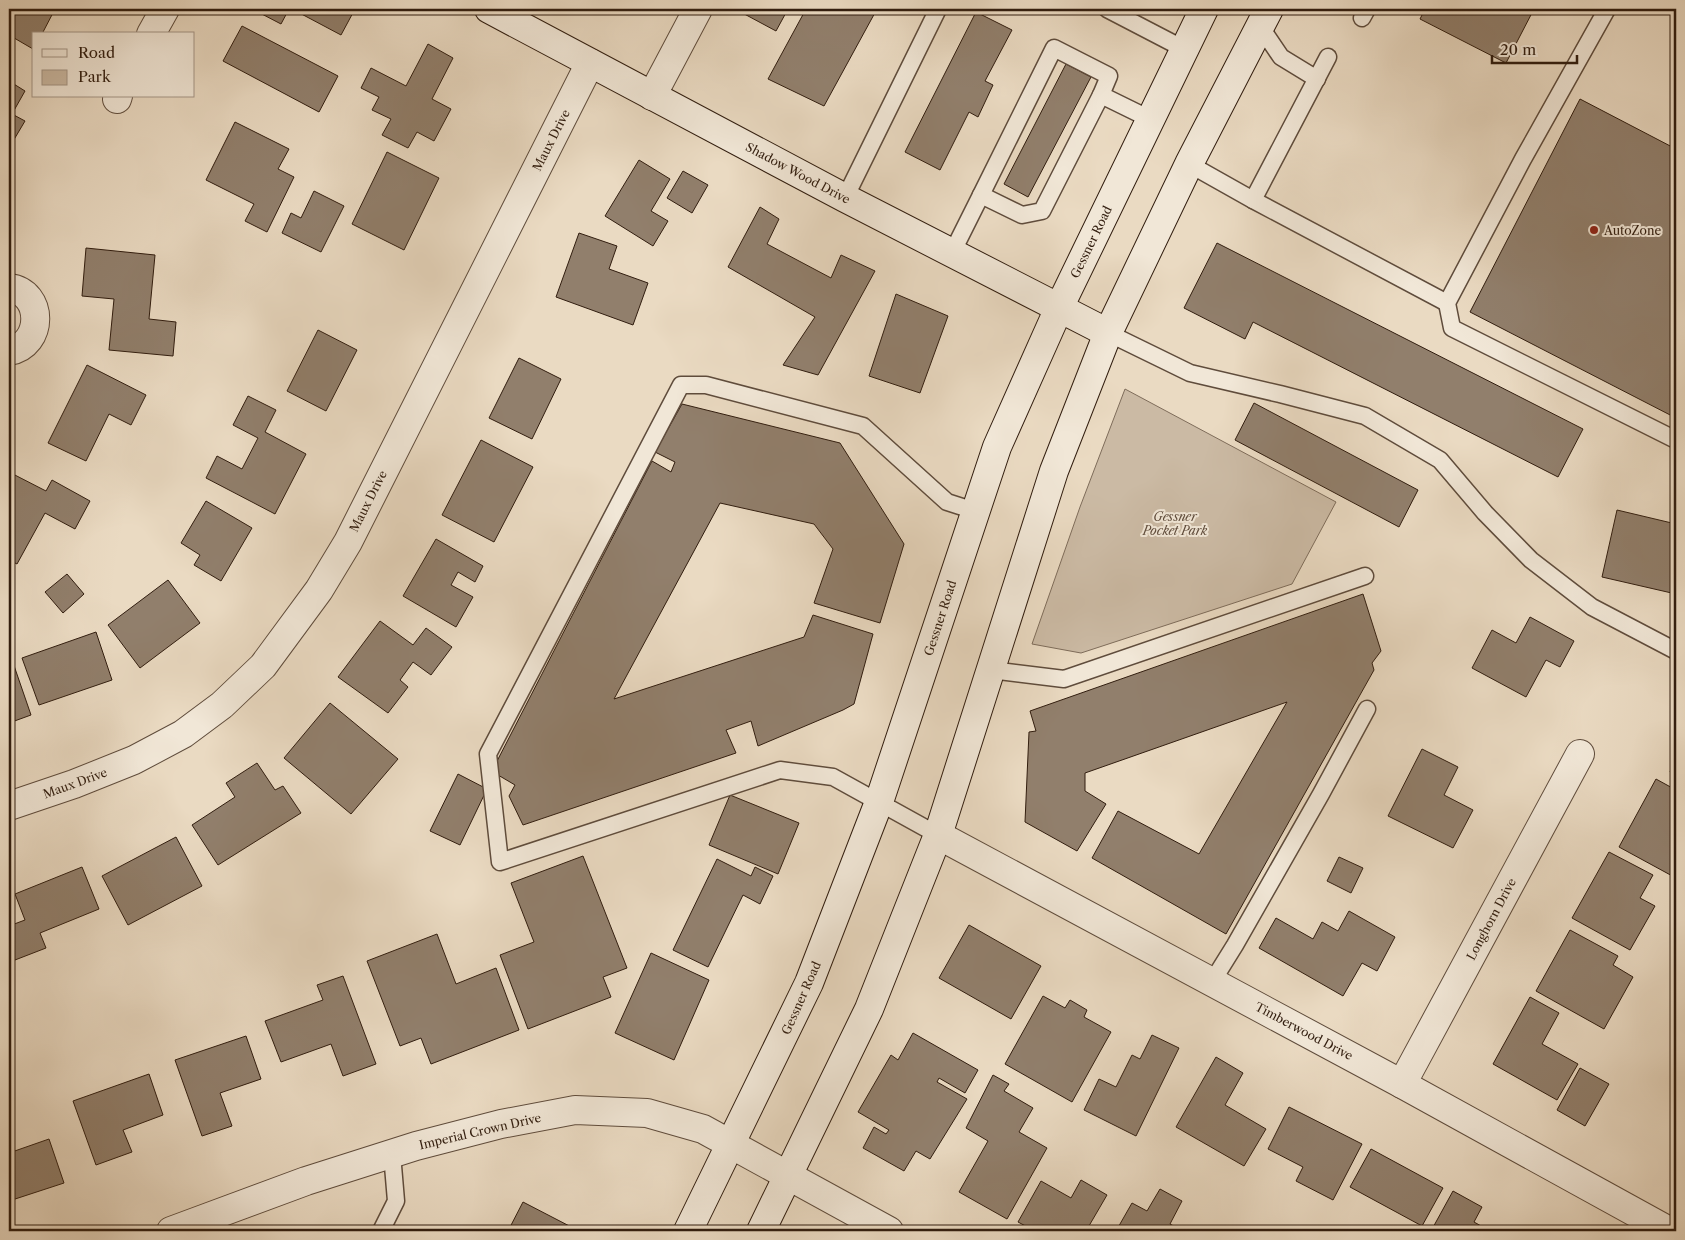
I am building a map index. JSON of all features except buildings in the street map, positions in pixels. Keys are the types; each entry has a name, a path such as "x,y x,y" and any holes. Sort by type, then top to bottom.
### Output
{"street":[{"path":"152,32 165,9"},
{"name":"Shadow Wood Drive","path":"489,9 846,198 1108,333"},
{"path":"652,96 698,9"},
{"name":"Gessner Road","path":"688,1231 809,983 879,802 996,447 1059,308 1204,9"},
{"path":"761,1231 868,1008 938,835 1054,471 1108,333 1264,17"},
{"name":"Maux Drive","path":"9,806 126,764 175,738 222,705 263,666 319,590 348,542 590,63"},
{"path":"9,288 22,294 29,301 34,310 36,320 34,331 29,340 21,347 9,352"},
{"name":"Longhorn Drive","path":"1402,1084 1580,754"},
{"name":"Timberwood Drive","path":"938,835 1402,1084 1670,1231"},
{"name":"Imperial Crown Drive","path":"171,1231 306,1181 416,1146 501,1124 575,1110 646,1113 703,1129 888,1231"}],"lane":[{"path":"846,198 938,9"},
{"path":"1107,9 1184,49"},
{"path":"1607,9 1518,168 1447,303 1452,328 1676,440"},
{"path":"1264,17 1280,57 1317,78"},
{"path":"952,253 1054,48 1109,76 1042,211 1022,216 981,195"},
{"path":"1253,200 1328,57"},
{"path":"1100,95 1150,119"},
{"path":"1190,164 1253,200 1447,303"},
{"path":"1108,333 1190,373 1365,416 1440,460 1485,512 1531,560 1592,607 1676,651"},
{"path":"938,835 833,777 780,770 500,862 488,754 681,384 706,385 863,426 947,502 975,510"},
{"path":"991,670 1064,679 1365,576"},
{"path":"1212,982 1236,945 1367,708"},
{"path":"381,1231 396,1201 392,1154"}],"green space":[{"name":"Gessner Pocket Park","path":"1125,389 1336,502 1292,584 1081,653 1032,644 1080,507"}],"place":[{"name":"AutoZone","path":"1594,230"}]}
